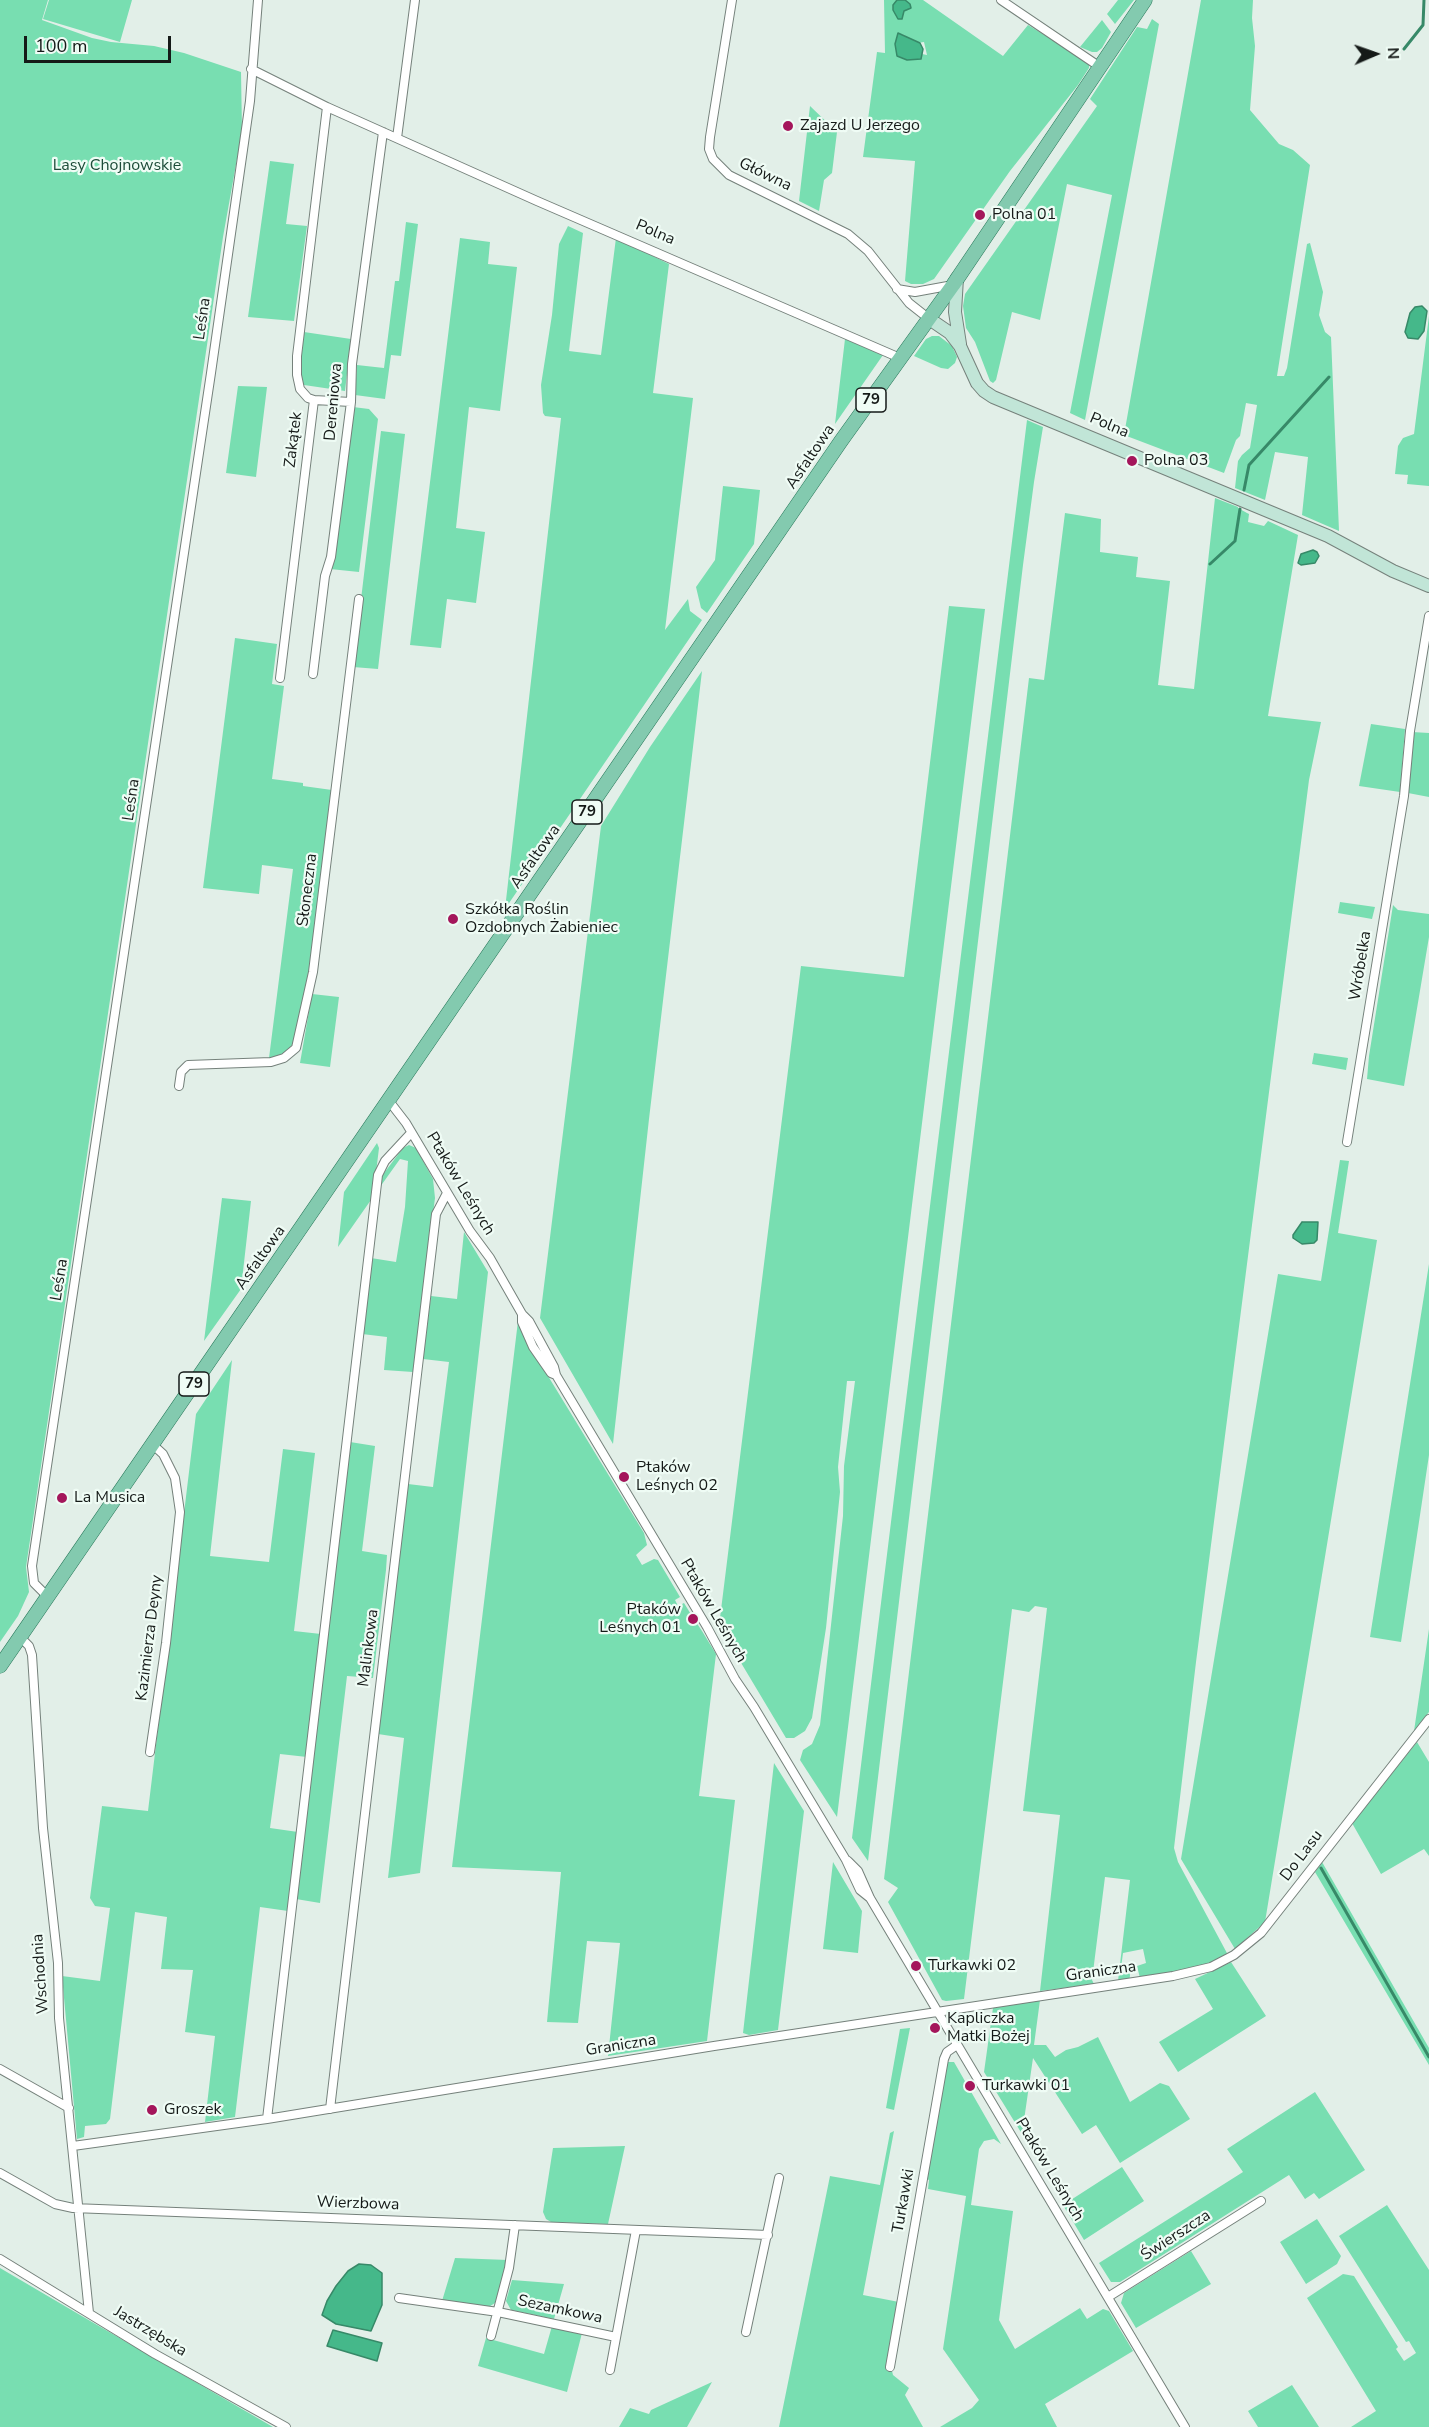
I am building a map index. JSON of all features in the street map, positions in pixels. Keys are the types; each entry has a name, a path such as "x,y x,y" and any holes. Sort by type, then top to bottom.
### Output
{"main road":[{"name":"79","path":"1100,67 1145,0"},
{"name":"Asfaltowa","path":"0,1666 955,281 1100,67"}],"street":[{"name":"Leśna","path":"48,1597 34,1583 32,1566 250,101 258,0"},
{"path":"397,138 415,0"},
{"name":"Główna","path":"732,0 710,137 709,149 713,159 729,175 848,234 868,251 909,303 928,318"},
{"path":"1001,0 1100,67"},
{"name":"Polna","path":"251,69 327,107 537,201 900,358"},
{"name":"Zakątek","path":"280,678 314,400 308,398 300,389 297,356 327,107"},
{"name":"Dereniowa","path":"313,674 325,576 331,557 351,402 352,364 383,132"},
{"path":"897,290 915,292 955,281 955,312 960,346"},
{"name":"Polna","path":"928,318 950,333 960,346 977,383 993,397 1341,542 1393,571 1429,586"},
{"path":"314,400 351,402"},
{"name":"Słoneczna","path":"179,1086 181,1072 188,1065 270,1062 284,1058 296,1048 313,972 359,599"},
{"name":"Wróbelka","path":"1347,1142 1404,796 1410,730 1429,616"},
{"name":"Ptaków Leśnych","path":"389,1101 496,1267 522,1314 522,1322 533,1347 550,1373 556,1376 707,1627 735,1679 846,1860 860,1890 870,1898 1185,2427"},
{"path":"267,2119 378,1175 385,1161 411,1132"},
{"name":"Malinkowa","path":"330,2109 436,1214 447,1192"},
{"name":"Kazimierza Deyny","path":"150,1752 166,1643 180,1512 175,1478 163,1454 152,1444"},
{"name":"Wschodnia","path":"20,1637 29,1646 32,1654 44,1828 58,1963 59,2018 88,2313"},
{"name":"Do Lasu","path":"1173,1976 1211,1967 1234,1955 1261,1933 1429,1719"},
{"name":"Graniczna","path":"73,2146 267,2119 960,2007 1173,1976"},
{"name":"Turkawki","path":"890,2367 944,2059 949,2050 957,2045"},
{"path":"0,2069 69,2108"},
{"name":"Wierzbowa","path":"0,2173 55,2204 78,2207 768,2235"},
{"path":"746,2332 779,2178"},
{"name":"Świerszcza","path":"1108,2297 1261,2201"},
{"name":"Sezamkowa","path":"491,2337 509,2268 515,2225"},
{"path":"610,2370 636,2230"},
{"name":"Jastrzębska","path":"0,2259 156,2354 285,2427"},
{"name":"Sezamkowa","path":"399,2298 498,2312 616,2337"}],"green space":[{"name":"Lasy Chojnowskie","path":"0,0 48,0 42,20 92,38 154,46 184,53 241,72 242,131 223,237 26,1567 29,1592 18,1616 0,1642"},
{"path":"49,0 132,0 120,42 43,19"},
{"path":"884,0 923,0 1003,56 1028,25 1089,62 1089,68 1078,85 1010,171 934,279 923,284 911,284 905,281 915,161 863,157 877,52 885,53","holes":["902,34 917,43 924,42 927,55 922,54 921,59"]},
{"path":"1118,0 1134,0 1115,24 1107,14"},
{"path":"1201,0 1253,0 1255,46 1250,110 1279,144 1293,150 1310,165 1277,376 1284,376 1287,368 1307,244 1310,243 1323,292 1319,315 1325,332 1331,337 1339,531 1302,515 1308,457 1275,452 1265,500 1235,488 1238,461 1250,448 1257,405 1246,403 1240,436 1236,440 1224,473 1124,435"},
{"path":"1152,19 1159,24 1085,420 1070,413 1112,195 1067,184 1040,320 1012,312 996,380 993,383 990,381 975,342 966,328 963,306 965,294 1097,106 1090,99 1137,27 1147,29"},
{"path":"1102,20 1111,32 1102,48 1097,52 1092,52 1080,47"},
{"path":"810,106 837,132 832,173 824,180 819,211 799,201"},
{"path":"270,161 294,164 286,224 307,226 294,321 248,317"},
{"path":"406,222 418,224 401,356 391,355 385,399 355,395 357,365 384,368 395,281 399,281"},
{"path":"568,226 583,233 569,351 601,355 616,238 669,264 653,393 693,398 665,630 688,599 690,611 702,620 505,909 561,418 545,416 543,413 541,385 552,315 559,244"},
{"path":"460,238 490,242 488,264 517,267 500,411 469,407 456,528 485,532 476,603 447,599 441,648 410,645"},
{"path":"1429,316 1429,486 1407,484 1408,475 1395,474 1398,446 1403,438 1414,434"},
{"path":"304,332 351,339 345,391 304,385 299,378"},
{"path":"939,336 952,346 957,357 955,363 948,369 914,356 926,339"},
{"path":"845,339 883,355 835,424"},
{"path":"238,386 267,387 256,477 226,473"},
{"path":"353,407 369,409 378,419 359,572 330,569"},
{"path":"1027,420 1043,427 1023,565 868,1861 852,1838"},
{"path":"381,431 405,434 378,669 353,667"},
{"path":"723,486 760,490 754,544 707,613 701,608 696,587 715,560"},
{"path":"1215,498 1249,514 1248,522 1264,526 1268,521 1298,535 1268,716 1321,722 1309,780 1174,1848 1178,1862 1228,1955 1202,1967 1140,1978 1137,1966 1146,1963 1143,1949 1123,1953 1121,1968 1129,1967 1130,1976 1129,1980 1118,1981 1130,1880 1105,1877 1092,1980 1094,1984 1040,1991 1060,1815 1023,1811 1047,1608 1035,1606 1029,1612 1012,1609 964,1999 946,2001 942,2000 888,1902 898,1888 884,1879 1029,678 1044,680 1065,513 1101,519 1100,552 1138,557 1136,577 1170,581 1158,685 1194,689"},
{"path":"949,606 985,609 837,1817 800,1760 803,1750 812,1744 820,1725 843,1516 844,1466 855,1381 847,1381 838,1467 840,1492 826,1628 812,1718 805,1731 794,1738 786,1738 719,1626 801,966 904,977"},
{"path":"235,638 277,644 272,684 284,686 272,779 332,790 309,982 296,1041 282,1056 269,1058 293,869 262,865 259,894 203,888"},
{"path":"702,671 613,1444 540,1318 601,826 650,747"},
{"path":"1371,724 1405,729 1400,792 1359,786"},
{"path":"1412,732 1429,733 1429,797 1408,793"},
{"path":"1340,902 1375,907 1372,919 1338,913"},
{"path":"1393,905 1398,910 1429,914 1429,937 1404,1086 1367,1079"},
{"path":"312,994 339,997 330,1067 300,1063"},
{"path":"1314,1053 1348,1058 1346,1070 1312,1064"},
{"path":"377,1143 379,1148 373,1197 338,1247 344,1192"},
{"path":"409,1145 416,1148 433,1179 435,1198 413,1372 384,1370 387,1337 362,1334 371,1258 396,1262 405,1207 408,1161 400,1159 380,1187 381,1177 403,1148"},
{"path":"1340,1160 1349,1161 1338,1233 1377,1240 1265,1922 1235,1949 1181,1859 1278,1274 1321,1281"},
{"path":"222,1198 251,1201 241,1289 204,1341"},
{"path":"464,1232 488,1272 420,1873 388,1878 404,1738 378,1734 408,1484 433,1487 449,1362 423,1359 431,1296 457,1299"},
{"path":"1429,1264 1429,1455 1401,1642 1370,1637"},
{"path":"518,1321 526,1340 644,1533 647,1545 636,1555 642,1565 654,1559 658,1560 680,1597 675,1600 678,1606 684,1603 692,1616 690,1617 693,1623 696,1622 716,1654 699,1796 735,1800 707,2041 608,2056 620,1943 587,1941 578,2023 547,2022 561,1872 452,1867"},
{"path":"232,1360 210,1556 269,1562 283,1449 315,1453 294,1631 321,1634 307,1757 280,1754 270,1828 298,1832 288,1911 260,1907 235,2117 205,2122 215,2036 185,2032 193,1970 161,1969 167,1917 135,1912 110,2119 106,2124 85,2126 84,2137 77,2139 62,1976 100,1981 110,1908 95,1906 90,1898 102,1806 148,1811 196,1414"},
{"path":"350,1442 375,1446 362,1551 387,1555 373,1678 347,1676 320,1903 296,1899"},
{"path":"1429,1629 1429,1712 1414,1731"},
{"path":"1417,1742 1429,1762 1429,1856 1424,1849 1381,1874 1352,1823"},
{"path":"774,1763 804,1811 778,2030 749,2035 743,2033"},
{"path":"833,1862 862,1911 858,1953 823,1949"},
{"path":"1322,1862 1429,2048 1429,2065 1315,1872"},
{"path":"1231,1962 1266,2016 1178,2072 1159,2042 1213,2009 1195,1979"},
{"path":"1040,2000 1034,2045 1046,2045 1055,2057 1098,2037 1130,2102 1160,2083 1169,2086 1190,2119 1120,2163 1096,2125 1082,2134 1033,2058 1022,2134 984,2072 993,2008"},
{"path":"910,2028 894,2110 886,2108 900,2029"},
{"path":"947,2062 954,2062 1001,2144 994,2139 984,2141 979,2149 971,2205 1013,2211 999,2320 1015,2349 1080,2308 1087,2319 1103,2309 1109,2311 1133,2351 1045,2404 1057,2427 940,2427 972,2408 979,2400 943,2349 966,2196 928,2189 929,2180 927,2179"},
{"path":"1315,2092 1365,2170 1319,2199 1314,2193 1305,2199 1289,2175 1120,2282 1111,2282 1099,2263 1243,2172 1227,2149"},
{"path":"894,2131 863,2295 899,2302 888,2370 892,2371 893,2375 909,2388 905,2395 923,2427 779,2427 830,2176 880,2185 890,2133"},
{"path":"625,2146 608,2224 551,2222 546,2219 543,2212 553,2148"},
{"path":"1122,2167 1144,2201 1084,2240 1063,2205"},
{"path":"1387,2205 1429,2270 1429,2427 1351,2427 1376,2411 1307,2298 1343,2274 1354,2276 1398,2347 1396,2349 1404,2361 1416,2353 1409,2341 1406,2342 1339,2236"},
{"path":"1317,2219 1341,2256 1337,2264 1306,2284 1280,2242"},
{"path":"1191,2251 1211,2284 1136,2328 1121,2303 1124,2293"},
{"path":"455,2258 508,2260 495,2303 487,2308 442,2301"},
{"path":"0,2268 92,2322 273,2427 0,2427"},
{"path":"512,2280 564,2284 554,2319 511,2310 506,2301"},
{"path":"552,2326 582,2333 567,2392 478,2366 486,2338 544,2354"},
{"path":"712,2382 687,2427 619,2427 630,2408 649,2414 651,2410"},
{"path":"1292,2385 1319,2427 1258,2427 1248,2411"}],"shaded area":[{"path":"897,0 905,0 910,4 911,8 904,11 902,19 898,19 893,10 893,5"},
{"path":"898,33 920,43 923,49 921,59 907,60 897,56 895,44"},
{"path":"1422,306 1427,311 1424,331 1418,339 1408,338 1405,332 1410,313 1415,307"},
{"path":"1313,550 1319,556 1315,563 1301,565 1298,563 1301,554"},
{"path":"1302,1222 1318,1222 1317,1240 1314,1243 1302,1244 1293,1238"},
{"path":"359,2264 371,2265 382,2273 382,2305 371,2331 336,2324 322,2315 336,2286 348,2271"},
{"path":"333,2330 382,2343 377,2361 327,2346"}],"waterway":[{"path":"1404,49 1423,25 1424,0"},
{"path":"1244,490 1249,465 1329,377"},
{"path":"1210,564 1235,541 1240,509"},
{"path":"1321,1868 1429,2057"}],"place":[{"name":"Zajazd U Jerzego","path":"788,126"},
{"name":"Polna 01","path":"980,215"},
{"name":"Polna 03","path":"1132,461"},
{"name":"Szkółka Roślin Ozdobnych Żabieniec","path":"453,919"},
{"name":"Ptaków Leśnych 02","path":"624,1477"},
{"name":"La Musica","path":"62,1498"},
{"name":"Ptaków Leśnych 01","path":"693,1619"},
{"name":"Turkawki 02","path":"916,1966"},
{"name":"Kapliczka Matki Bożej","path":"935,2028"},
{"name":"Turkawki 01","path":"970,2086"},
{"name":"Groszek","path":"152,2110"}]}
